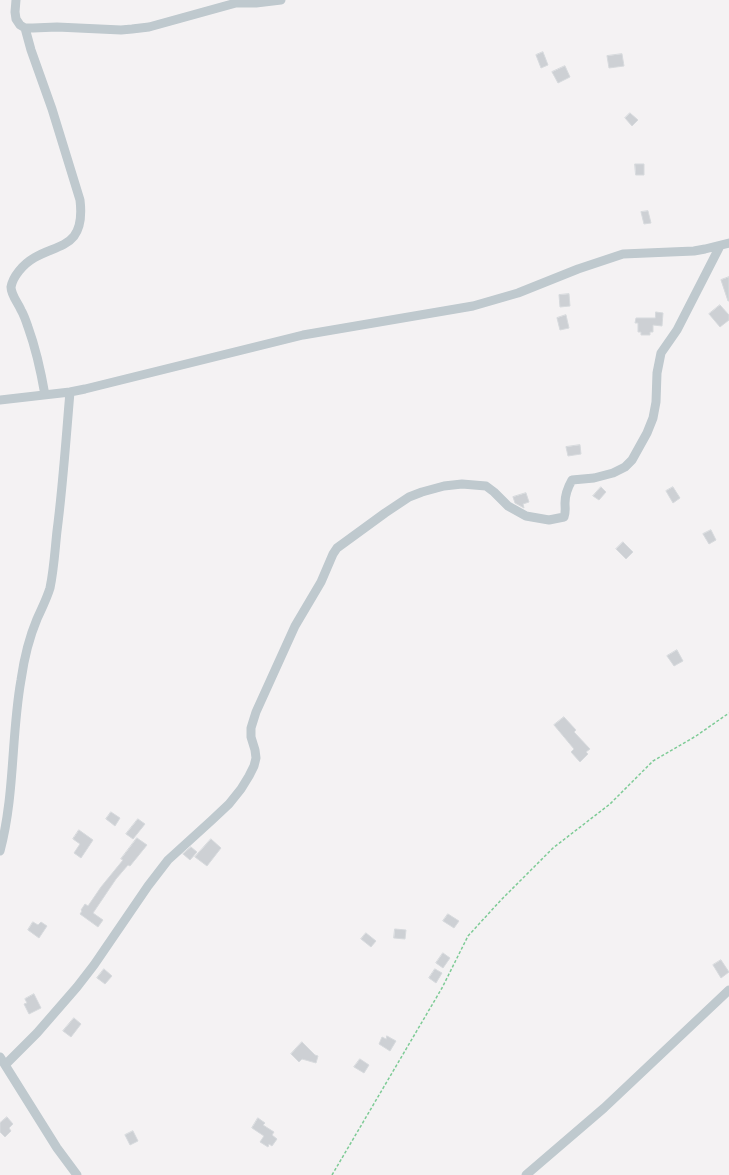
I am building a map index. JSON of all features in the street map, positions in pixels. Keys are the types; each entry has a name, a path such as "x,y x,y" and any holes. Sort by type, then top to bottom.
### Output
{"street":[{"path":"16,0 16,19 20,25 25,28 56,27 132,29 149,27 236,3 281,0"},
{"path":"25,28 31,50 52,109 81,207 79,226 72,240 59,247 35,256 25,263 16,274 12,284 12,292 34,342 45,395"},
{"path":"0,400 70,392 104,385 303,335 473,306 518,293 578,269 623,254 694,251 725,244"},
{"path":"6,1066 77,987 168,860 212,820 241,789 254,766 256,758 255,750 251,741 251,732 256,712 295,626 321,582 337,548 409,497 444,486 462,484 486,486 508,506 526,516 549,520 564,517 567,492 572,480 594,478 621,470 628,465 639,448 647,433 654,413 657,373 661,353 677,330 725,244"},
{"path":"0,851 8,812 16,723 24,660 32,634 50,588 54,563 70,392"},
{"path":"526,1175 604,1108 729,990"},
{"path":"0,1057 77,1175"}],"path":[{"path":"332,1175 442,988 468,936 501,900 553,848 610,804 653,761 696,736 729,713"}],"building":[{"path":"543,52 548,65 541,68 536,55"},
{"path":"622,54 624,66 609,68 607,56"},
{"path":"565,66 570,77 558,83 552,72"},
{"path":"630,113 638,120 632,126 625,118"},
{"path":"635,164 644,164 644,175 636,175"},
{"path":"648,211 651,223 644,224 641,212"},
{"path":"729,277 729,301 728,301 721,280"},
{"path":"569,294 570,306 560,307 559,295"},
{"path":"720,305 729,315 729,320 720,327 709,314"},
{"path":"656,312 663,313 662,326 653,325 653,332 650,332 650,335 641,335 641,332 638,332 638,323 635,323 636,318 655,318"},
{"path":"566,315 569,328 560,330 557,318"},
{"path":"580,445 581,454 568,456 566,447"},
{"path":"601,487 606,492 599,500 593,496"},
{"path":"673,487 680,498 673,503 666,491"},
{"path":"526,493 529,502 523,504 524,508 515,503 513,497"},
{"path":"711,530 716,540 709,544 703,534"},
{"path":"623,542 633,552 626,559 616,549"},
{"path":"677,650 683,661 674,666 667,656"},
{"path":"564,717 576,730 574,732 590,749 586,752 588,754 580,762 571,752 574,749 554,725"},
{"path":"111,812 120,818 115,826 106,819"},
{"path":"138,819 145,824 133,839 126,834"},
{"path":"79,830 93,840 81,858 74,853 80,844 73,839"},
{"path":"137,838 147,845 130,866 128,865 116,879 93,913 103,920 98,927 80,914 82,911 81,910 85,904 88,906 123,860 121,859"},
{"path":"211,839 221,848 207,866 195,857"},
{"path":"191,847 197,852 190,860 183,854"},
{"path":"448,914 459,921 454,928 443,921"},
{"path":"33,922 38,925 41,922 47,926 39,938 28,930"},
{"path":"395,929 406,930 405,939 394,938"},
{"path":"366,933 376,941 371,947 361,939"},
{"path":"443,953 450,958 443,968 436,963"},
{"path":"721,960 729,972 721,978 713,965"},
{"path":"104,969 112,976 105,984 97,978"},
{"path":"435,969 442,973 436,983 429,978"},
{"path":"34,994 41,1008 29,1014 24,1004 27,1003 25,999"},
{"path":"74,1018 81,1024 71,1037 63,1031"},
{"path":"387,1036 396,1041 390,1051 379,1044 382,1037 386,1039"},
{"path":"302,1042 315,1055 318,1056 316,1063 302,1059 299,1062 291,1054"},
{"path":"360,1059 369,1065 364,1073 354,1067"},
{"path":"7,1117 13,1124 9,1128 11,1131 5,1137 0,1132 0,1123"},
{"path":"258,1118 265,1123 263,1125 274,1132 272,1135 277,1139 272,1146 269,1144 268,1147 260,1142 264,1136 252,1128"},
{"path":"133,1131 138,1141 130,1145 125,1135"}]}
